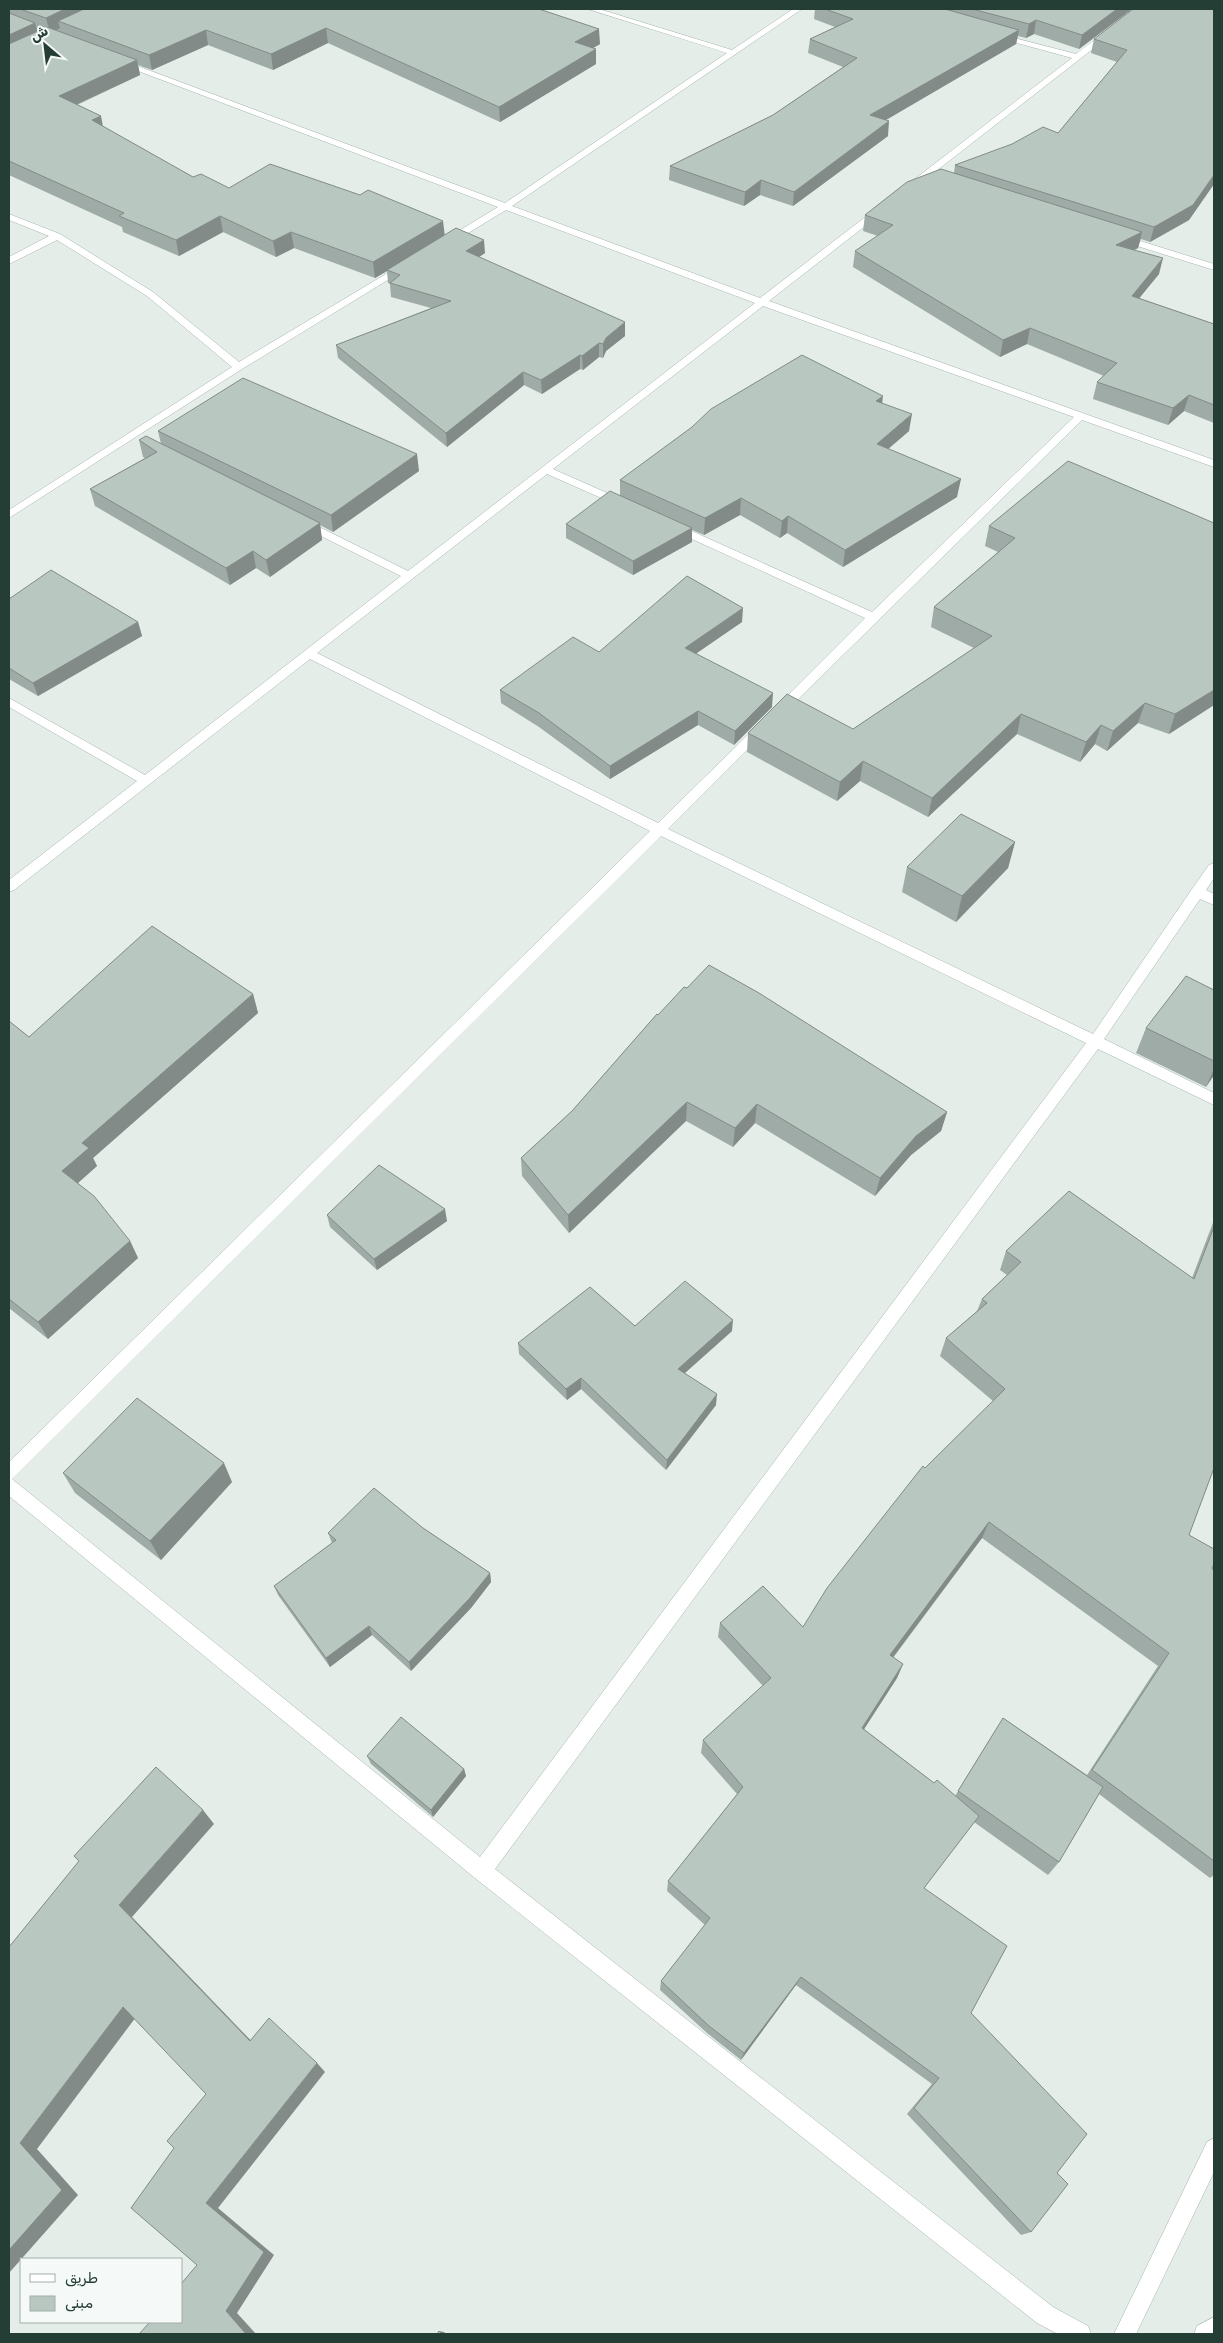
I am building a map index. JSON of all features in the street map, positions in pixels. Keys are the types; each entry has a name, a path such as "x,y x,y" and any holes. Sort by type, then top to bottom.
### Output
{"street":[{"path":"592,9 732,52"},
{"path":"439,246 506,206 798,9"},
{"path":"901,194 929,178 1077,57 1140,9"},
{"path":"991,33 1077,57"},
{"path":"116,61 762,302 1082,415 1214,464"},
{"path":"9,887 886,206"},
{"path":"9,217 57,236 150,294 238,367"},
{"path":"1111,235 1214,267"},
{"path":"9,261 57,236"},
{"path":"9,515 133,439 238,367 414,261"},
{"path":"9,1473 873,617 1082,415"},
{"path":"546,470 628,506"},
{"path":"295,520 409,576"},
{"path":"664,523 873,617"},
{"path":"309,654 660,830 1214,1099"},
{"path":"9,702 146,781"},
{"path":"482,1871 1095,1042 1214,868"},
{"path":"1197,892 1214,900"},
{"path":"9,1486 482,1871 1045,2315 1080,2334"},
{"path":"1125,2334 1214,2149"},
{"path":"1204,2334 1214,2328"}],"building":[{"path":"20,9 65,9 46,18"},
{"path":"84,9 539,9 599,29 575,42 596,49 499,107 326,28 271,54 206,30 149,55 58,21"},
{"path":"825,9 945,9 1019,30 870,115 889,121 794,192 761,180 745,192 670,166 773,115 857,58 810,39 853,19"},
{"path":"972,9 1117,9 1082,35 1036,20 1029,24"},
{"path":"1133,9 1214,9 1214,175 1193,205 1154,227 955,165 1012,144 1043,127 1058,133 1127,50 1094,39"},
{"path":"9,13 35,23 9,35"},
{"path":"47,27 137,60 59,96 101,116 92,120 193,177 201,174 229,188 270,164 360,195 368,190 443,221 373,262 291,232 273,241 220,216 176,240 119,216 124,213 9,161 9,44"},
{"path":"941,169 1142,232 1116,245 1163,258 1132,296 1214,324 1214,405 1189,395 1173,408 1097,382 1117,363 1030,328 1003,340 855,251 893,225 865,215 907,182"},
{"path":"456,228 484,240 466,251 625,322 606,338 603,344 599,343 582,356 580,355 541,380 523,372 446,433 336,345 451,301 390,283 400,275 387,270"},
{"path":"802,355 883,396 876,401 912,414 877,444 961,479 845,550 788,516 782,521 741,498 705,518 620,480 692,427 711,409"},
{"path":"243,378 417,454 331,515 158,431"},
{"path":"146,436 320,523 266,560 253,551 226,568 90,489 157,452 139,440"},
{"path":"1068,461 1214,523 1214,690 1175,714 1145,703 1113,731 1101,725 1086,742 1021,714 932,798 863,761 840,782 748,733 787,694 853,729 992,636 934,607 1015,538 989,526"},
{"path":"610,491 692,528 633,561 566,524"},
{"path":"51,570 138,622 33,683 9,668 9,599"},
{"path":"687,576 743,608 685,648 773,693 735,731 698,711 610,766 539,713 500,690 573,637 599,652"},
{"path":"961,814 1015,842 962,896 907,867"},
{"path":"152,926 253,994 82,1143 89,1148 62,1171 94,1196 130,1241 38,1322 9,1299 9,1021 29,1037"},
{"path":"709,965 759,993 947,1112 916,1136 880,1178 757,1104 735,1128 687,1102 568,1215 521,1158 572,1111 657,1014 684,987 687,988"},
{"path":"1186,976 1214,990 1214,1061 1146,1028"},
{"path":"379,1165 445,1209 374,1259 327,1215"},
{"path":"1069,1191 1194,1279 1214,1227 1214,1468 1189,1535 1214,1549 1214,1564 1212,1568 1214,1571 1214,1861 1092,1770 1169,1653 989,1522 890,1655 903,1664 862,1728 934,1783 937,1780 979,1816 924,1888 1007,1946 971,2013 1087,2134 1057,2173 1068,2184 1031,2232 914,2108 939,2078 801,1977 744,2053 709,2026 661,1981 710,1918 668,1881 743,1787 703,1740 771,1678 720,1623 763,1586 803,1627 827,1588 923,1466 925,1468 1005,1389 946,1338 987,1303 982,1299 1021,1262 1006,1251"},
{"path":"685,1281 733,1320 678,1369 717,1394 667,1460 581,1378 566,1389 518,1343 590,1287 635,1326"},
{"path":"137,1398 224,1463 150,1541 63,1473"},
{"path":"374,1488 423,1528 490,1573 469,1599 409,1662 369,1626 326,1658 274,1586 336,1540 328,1533"},
{"path":"401,1717 464,1769 431,1810 367,1756"},
{"path":"1003,1718 1103,1787 1059,1862 958,1791"},
{"path":"156,1767 203,1810 119,1905 250,2041 269,2018 317,2063 206,2203 264,2252 226,2311 246,2334 139,2334 149,2323 182,2323 182,2283 197,2265 131,2208 174,2148 167,2141 206,2094 123,2007 20,2143 62,2190 9,2250 9,1947 79,1861 74,1856"}]}
